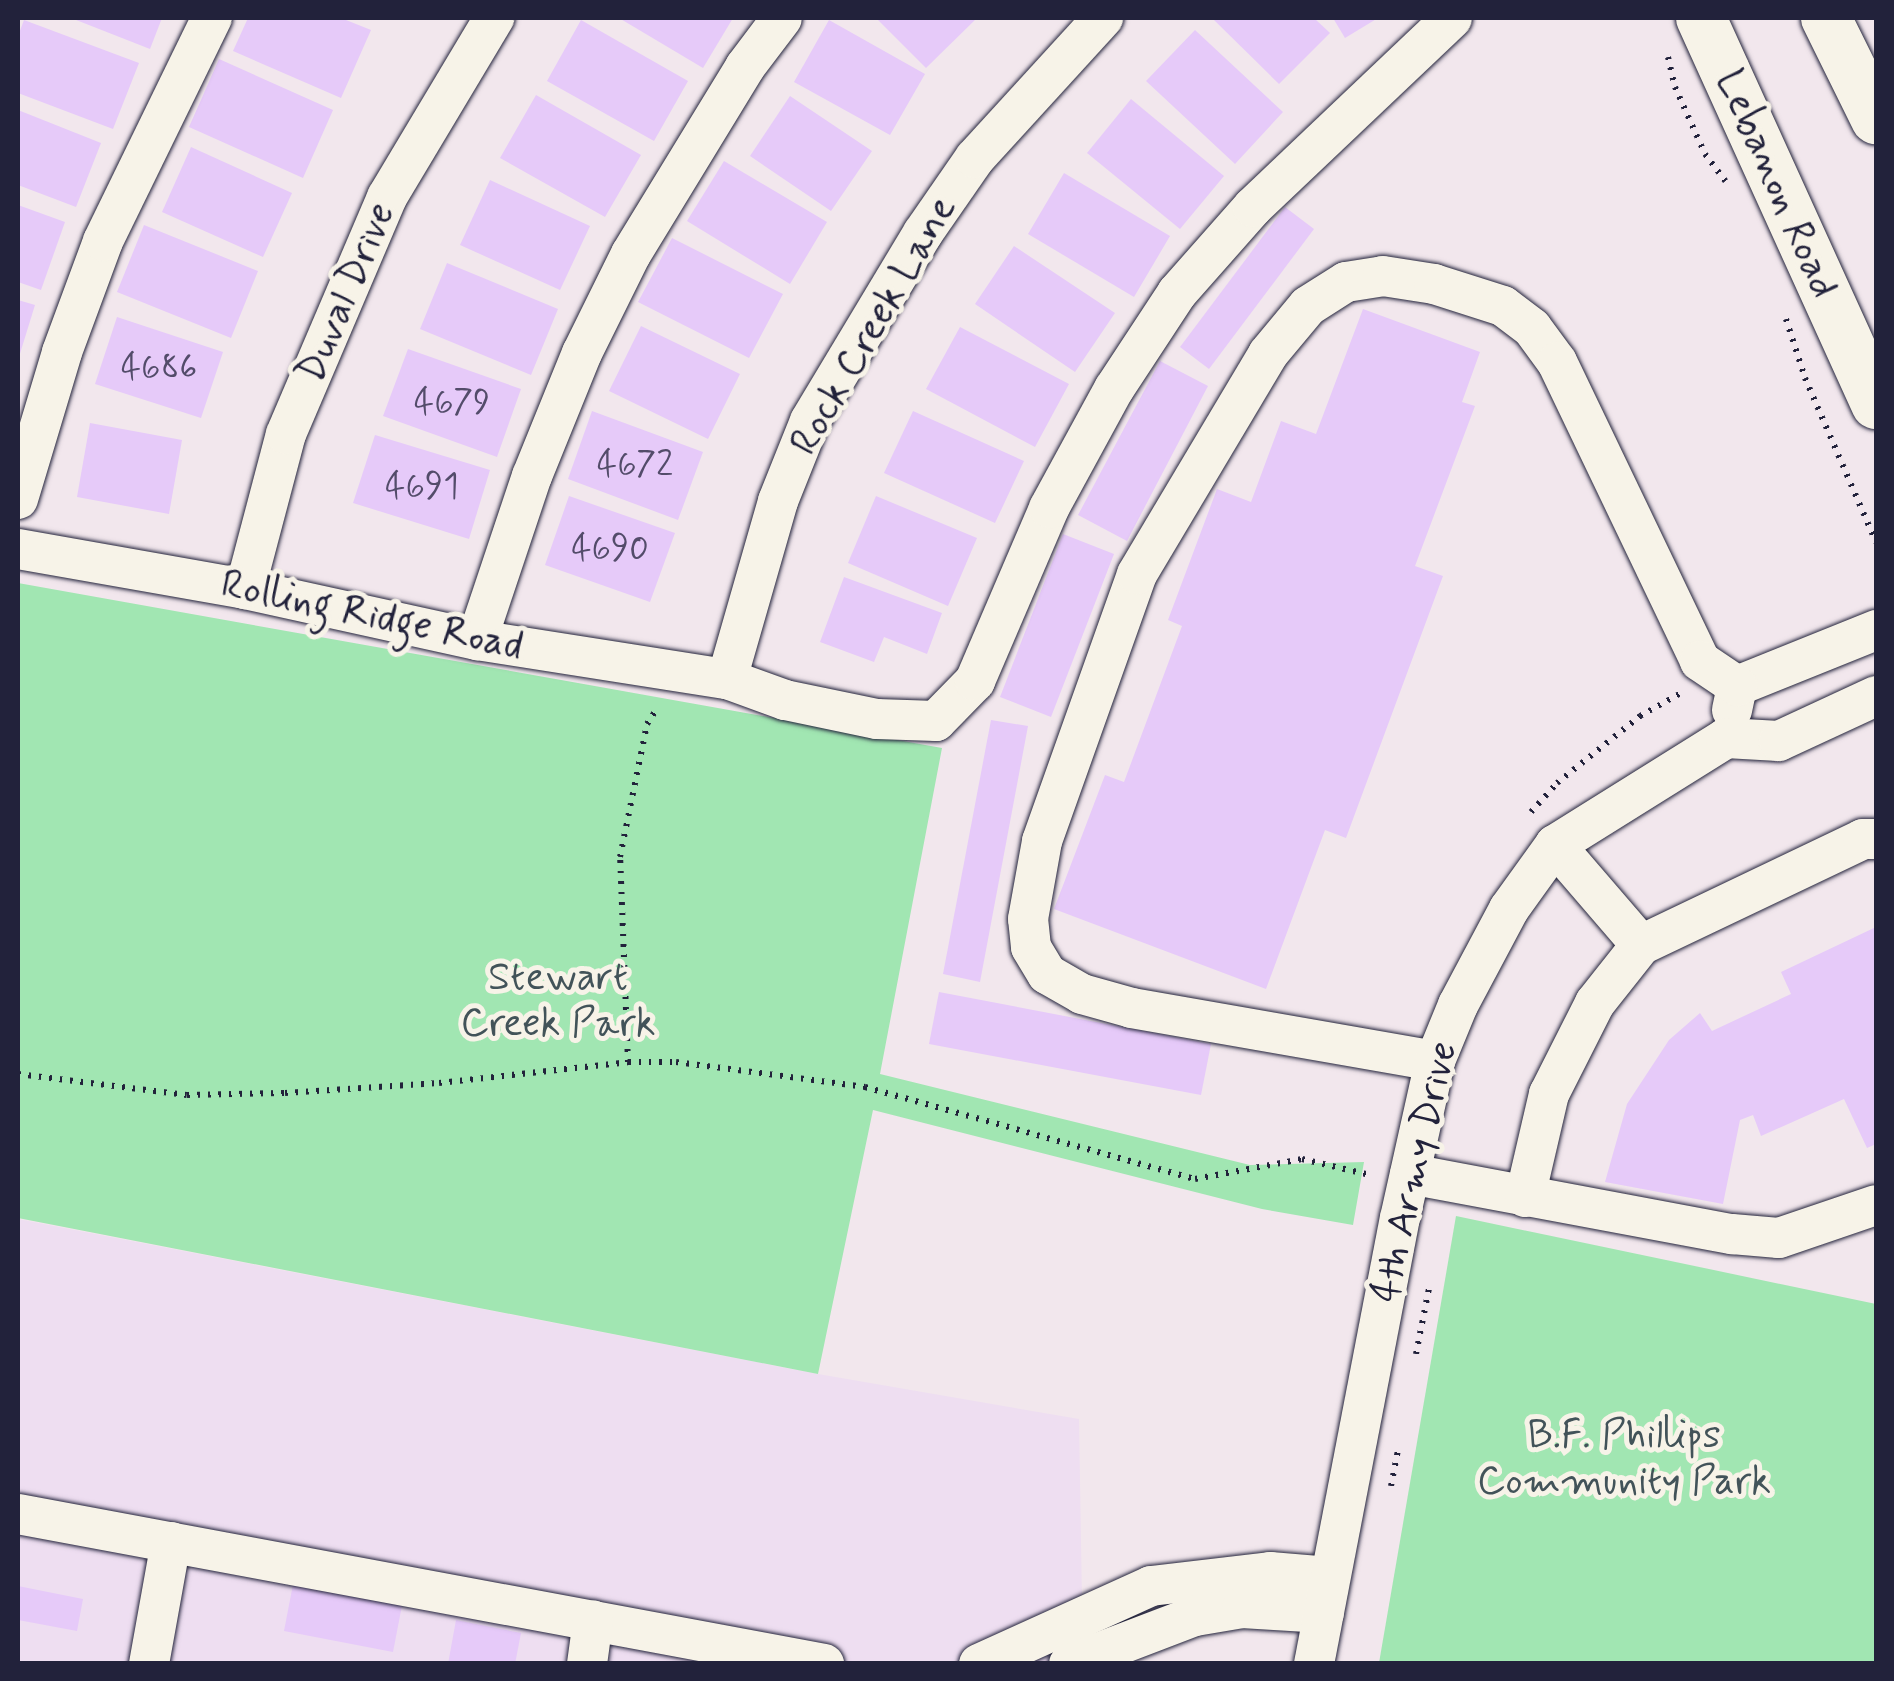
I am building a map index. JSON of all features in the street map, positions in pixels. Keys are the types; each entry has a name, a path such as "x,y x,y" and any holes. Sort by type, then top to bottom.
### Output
{"main road":[{"path":"1826,18 1876,119"},
{"name":"Lebanon Road","path":"1684,34 1876,404"}],"street":[{"path":"18,499 62,352 104,241 212,18"},
{"name":"Duval Drive","path":"244,589 286,434 387,198 494,18"},
{"path":"476,640 532,476 582,354 640,239 745,67 782,18"},
{"name":"Rock Creek Lane","path":"727,679 778,501 810,421 922,233 975,158 1103,18"},
{"name":"Rolling Ridge Road","path":"18,548 244,589 476,640 727,679 784,700 876,719 936,721 975,681 1049,508 1114,389 1178,293 1254,207 1452,18"},
{"path":"1435,1061 1132,1008 1082,994 1047,974 1032,946 1028,919 1042,841 1138,574 1268,354 1308,306 1346,282 1383,276 1434,284 1502,306 1532,328 1557,362 1700,661 1736,686"},
{"path":"1736,686 1876,630"},
{"path":"1736,686 1726,738 1779,742 1876,696"},
{"name":"4th Army Drive","path":"1314,1664 1410,1174 1435,1061 1458,1005 1508,909 1555,846 1726,738"},
{"path":"1524,1197 1549,1094 1595,1003 1641,945 1863,839 1876,839"},
{"path":"1555,846 1641,945"},
{"path":"1410,1174 1732,1234 1779,1238 1876,1205"},
{"path":"18,1514 824,1664"},
{"path":"149,1664 171,1542"},
{"path":"979,1664 1151,1586 1270,1572 1327,1595"},
{"path":"1069,1664 1195,1616 1327,1595"},
{"path":"587,1664 593,1620"}],"path":[{"path":"1684,34 1675,87 1705,154 1726,183"},
{"path":"1782,306 1804,378 1876,542"},
{"path":"628,1062 620,857 647,724 680,672"},
{"path":"18,1074 187,1095 440,1083 628,1062 676,1062 865,1087 1195,1179 1302,1158 1370,1175"}],"shaded area":[{"path":"18,1219 818,1374 1079,1419 1083,1663 18,1663"}],"green space":[{"name":"Stewart Creek Park","path":"18,583 942,748 880,1074 1250,1165 1364,1162 1353,1225 1262,1209 873,1110 818,1374 18,1218"},
{"name":"B.F. Phillips Community Park","path":"1456,1216 1876,1304 1876,1663 1379,1663"}],"building":[{"path":"71,18 162,18 150,49"},
{"path":"248,18 341,18 371,30 341,98 233,51"},
{"path":"619,18 733,18 703,68"},
{"path":"876,18 977,18 926,68"},
{"path":"1314,18 1330,33 1279,84 1214,20"},
{"path":"1333,18 1378,18 1345,38"},
{"path":"24,20 139,63 113,129 18,93 18,36"},
{"path":"581,20 688,81 654,141 547,81"},
{"path":"829,20 925,74 890,135 794,82"},
{"path":"1195,30 1283,112 1235,164 1146,81"},
{"path":"219,59 333,110 303,178 189,127"},
{"path":"536,95 641,155 605,217 500,158"},
{"path":"790,96 872,151 831,211 750,156"},
{"path":"1131,99 1224,176 1180,229 1087,153"},
{"path":"18,110 101,143 76,207 18,185"},
{"path":"191,147 292,193 263,257 162,212"},
{"path":"724,161 827,222 790,284 687,221"},
{"path":"1064,173 1170,236 1134,297 1028,234"},
{"path":"490,180 590,226 560,290 460,245"},
{"path":"18,205 65,222 41,290 18,282"},
{"path":"1285,207 1314,229 1209,369 1180,347"},
{"path":"144,225 258,271 231,338 117,292"},
{"path":"672,238 783,294 749,358 638,302"},
{"path":"1014,246 1115,313 1075,372 975,304"},
{"path":"447,263 558,309 531,375 420,329"},
{"path":"18,300 35,305 18,360"},
{"path":"1363,309 1480,352 1462,402 1475,406 1415,566 1443,576 1346,838 1325,830 1266,989 1054,909 1105,775 1124,782 1182,626 1168,620 1217,489 1251,502 1281,421 1316,434"},
{"path":"117,317 223,352 201,418 95,384"},
{"path":"641,326 740,374 708,439 609,391"},
{"path":"960,327 1069,384 1035,447 926,389"},
{"path":"408,349 521,389 497,457 383,416"},
{"path":"1160,361 1208,386 1127,541 1078,515"},
{"path":"592,411 703,452 678,520 568,479"},
{"path":"913,411 1024,461 995,523 884,473"},
{"path":"90,423 182,440 169,514 77,497"},
{"path":"375,435 490,470 469,539 353,503"},
{"path":"569,496 675,533 650,602 545,565"},
{"path":"876,496 977,538 948,606 848,563"},
{"path":"1063,534 1114,554 1051,717 1000,697"},
{"path":"844,577 942,613 927,654 884,637 874,662 820,642"},
{"path":"991,720 1028,726 980,982 943,974"},
{"path":"1876,927 1876,1144 1867,1148 1844,1099 1761,1136 1753,1115 1740,1120 1723,1204 1605,1182 1627,1104 1669,1040 1700,1013 1712,1031 1791,994 1781,972"},
{"path":"939,992 1211,1044 1201,1095 929,1044"},
{"path":"295,1574 404,1595 393,1652 284,1631"},
{"path":"18,1586 83,1599 77,1631 18,1620"},
{"path":"456,1620 521,1633 515,1664 448,1664"}]}
